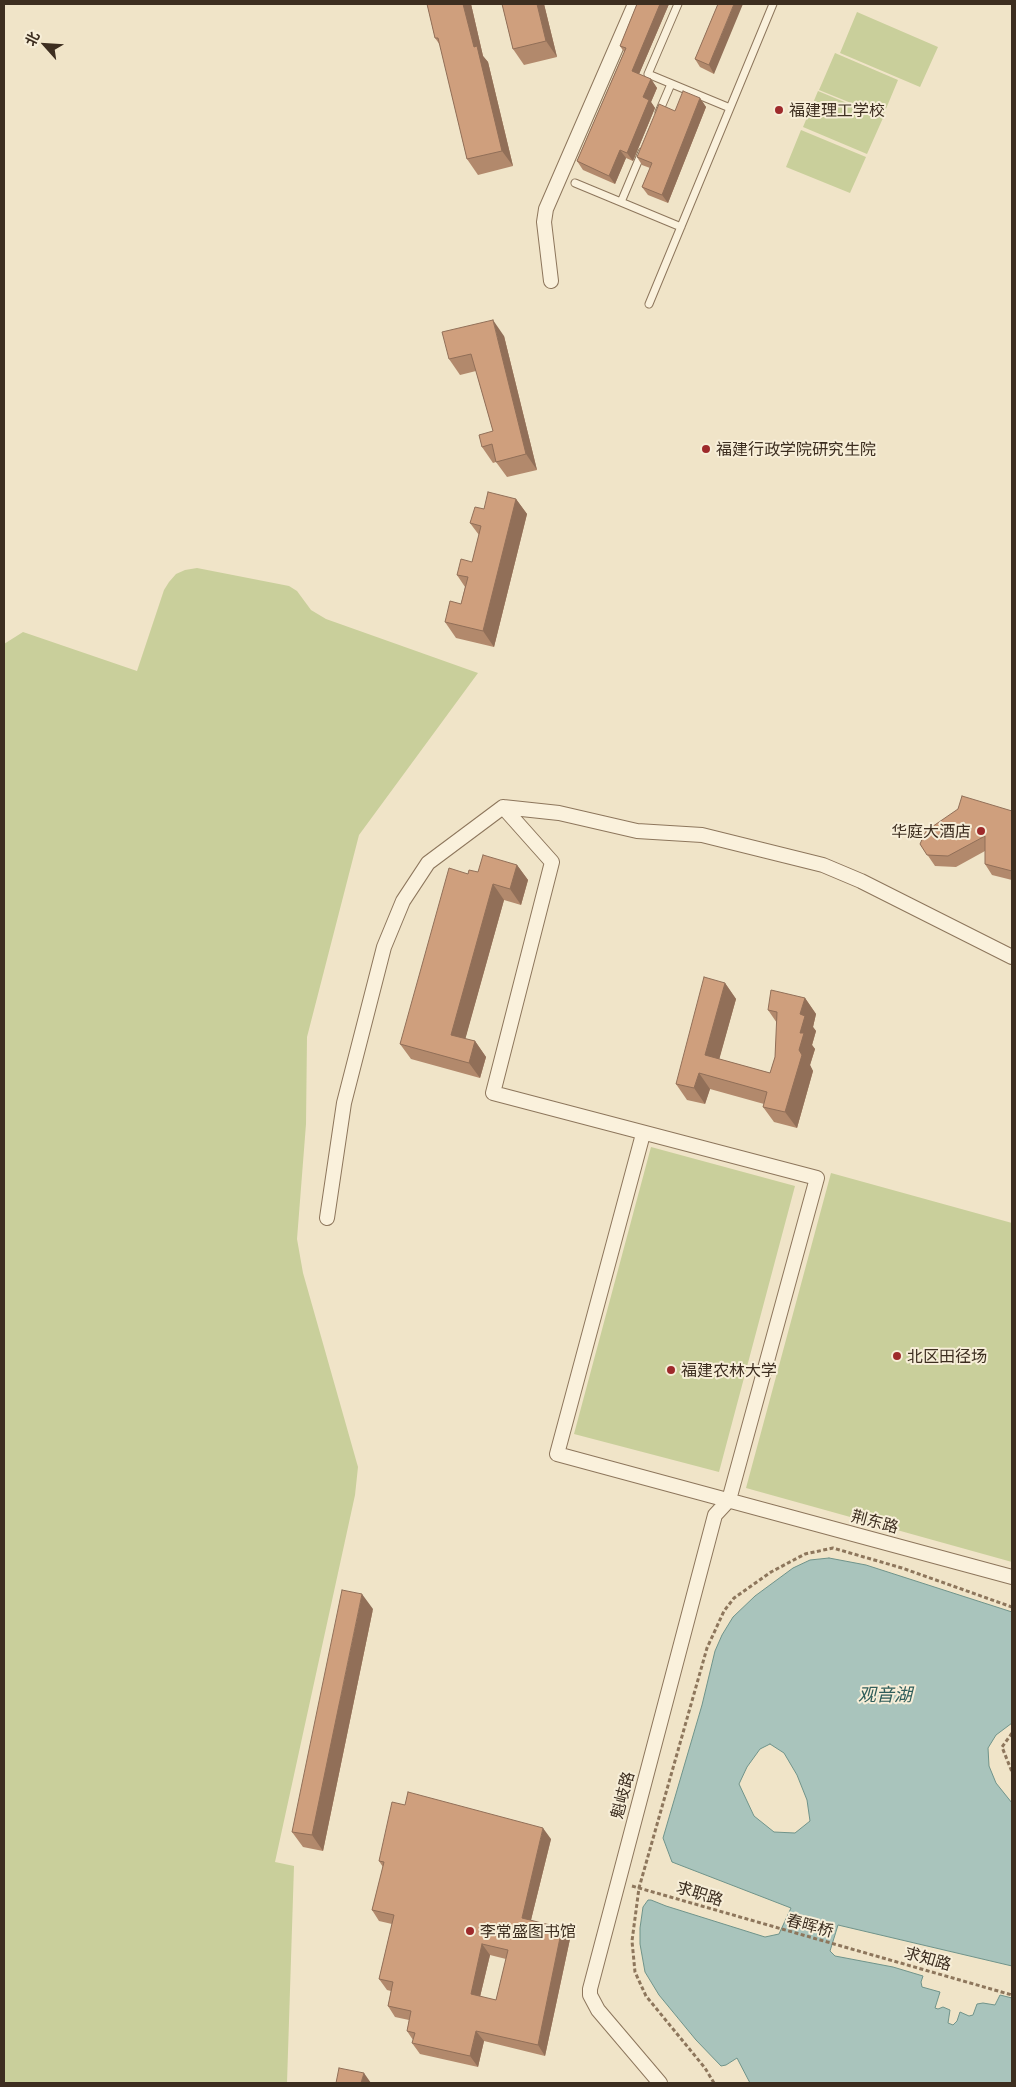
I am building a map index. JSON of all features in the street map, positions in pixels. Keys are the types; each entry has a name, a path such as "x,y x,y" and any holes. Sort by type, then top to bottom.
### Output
{"street":[{"path":"551,281 544,222 546,209 635,4"},
{"path":"327,1218 344,1103 384,947 403,901 428,864 503,807 559,813 637,831 702,835 823,865 862,881 1012,957"},
{"path":"503,807 552,862 493,1093 817,1178 729,1500"},
{"name":"荆东路","path":"644,1134 557,1454 1012,1576"},
{"name":"魁岐路","path":"660,2083 598,2010 590,1995 617,1882 715,1515 729,1500"}],"lane":[{"path":"678,4 648,74 730,108"},
{"path":"649,304 774,4"},
{"path":"656,120 671,84"},
{"path":"621,202 644,148"},
{"path":"575,183 681,227"}],"path":[{"path":"714,2083 705,2068 646,1996 635,1972 632,1941 639,1888 707,1648 724,1611 734,1598 771,1572 805,1554 833,1548 902,1568 1012,1607"},
{"path":"1012,1733 1002,1747 1012,1772"},
{"name":"求职路","path":"617,1882 775,1928"},
{"name":"春晖桥","path":"775,1928 838,1945"},
{"name":"求知路","path":"838,1945 1012,1995"}],"green space":[{"path":"857,12 938,47 920,87 840,53"},
{"path":"835,53 898,80 883,116 819,90"},
{"path":"818,91 883,118 867,154 803,127"},
{"path":"801,130 866,157 850,193 786,167"},
{"path":"197,568 289,586 297,591 311,610 326,619 478,673 359,835 307,1037 306,1124 297,1239 303,1273 358,1467 355,1495 275,1862 294,1866 287,2083 4,2083 4,644 23,632 137,671 164,590 176,574"},
{"path":"651,1147 795,1186 719,1472 574,1434"},
{"name":"北区田径场","path":"831,1173 1012,1223 1012,1562 746,1488"}],"water":[{"name":"观音湖","path":"829,1558 866,1565 1012,1612 1012,1723 996,1735 988,1748 989,1766 996,1783 1012,1803 1012,1966 838,1925 830,1951 835,1956 893,1967 923,1976 922,1987 940,1992 935,2008 943,2007 950,2010 948,2023 953,2025 957,2021 960,2012 969,2016 973,2015 977,2004 995,2005 1000,1995 1012,1998 1012,2083 750,2083 737,2058 721,2066 696,2040 659,1995 645,1972 640,1944 640,1928 643,1907 648,1900 765,1937 779,1934 791,1908 672,1862 663,1838 702,1705 715,1651 722,1635 733,1617 755,1596 793,1568 810,1560","holes":["770,1744 784,1753 797,1775 807,1800 810,1821 795,1833 774,1832 754,1816 739,1784 747,1767 760,1749"]}],"building":[{"path":"427,4 463,4 474,47 477,46 502,151 467,159 438,38 435,38"},
{"path":"502,4 537,4 546,41 513,49"},
{"path":"637,4 660,4 632,71 651,79 643,97 649,100 627,153 620,150 609,176 577,161 626,48 620,46"},
{"path":"718,4 734,4 709,65 695,59"},
{"path":"683,91 700,98 662,195 642,187 652,163 637,157 659,104 675,111"},
{"path":"493,320 526,454 496,462 492,444 482,447 479,435 493,431 471,354 449,359 442,332"},
{"path":"488,492 516,499 483,631 445,622 450,601 461,604 468,577 457,575 461,559 472,562 481,526 470,523 475,507 484,509"},
{"path":"962,796 1012,811 1012,871 985,864 985,836 948,856 927,855 920,844 926,831 958,809"},
{"path":"483,855 517,865 510,889 493,884 451,1035 475,1041 469,1063 400,1044 449,868 468,874 469,870 478,872"},
{"path":"704,977 725,983 705,1055 770,1073 775,1057 777,1012 768,1010 771,990 805,998 800,1014 805,1016 800,1033 804,1033 799,1050 802,1055 785,1112 763,1107 767,1092 699,1073 694,1088 676,1084"},
{"path":"342,1590 362,1594 312,1835 292,1832"},
{"name":"李常盛图书馆","path":"408,1792 543,1828 522,1918 562,1928 538,2045 476,2031 470,2056 412,2043 415,2033 407,2031 411,2011 388,2006 393,1982 379,1979 394,1915 372,1910 384,1862 379,1861 392,1802 405,1805","holes":["482,1944 508,1950 496,2000 471,1994"]},
{"path":"339,2068 364,2073 361,2083 336,2083"}],"place":[{"name":"福建理工学校","path":"779,110"},
{"name":"福建行政学院研究生院","path":"706,449"},
{"name":"华庭大酒店","path":"981,831"},
{"name":"北区田径场","path":"897,1356"},
{"name":"福建农林大学","path":"671,1370"},
{"name":"李常盛图书馆","path":"470,1931"}]}
